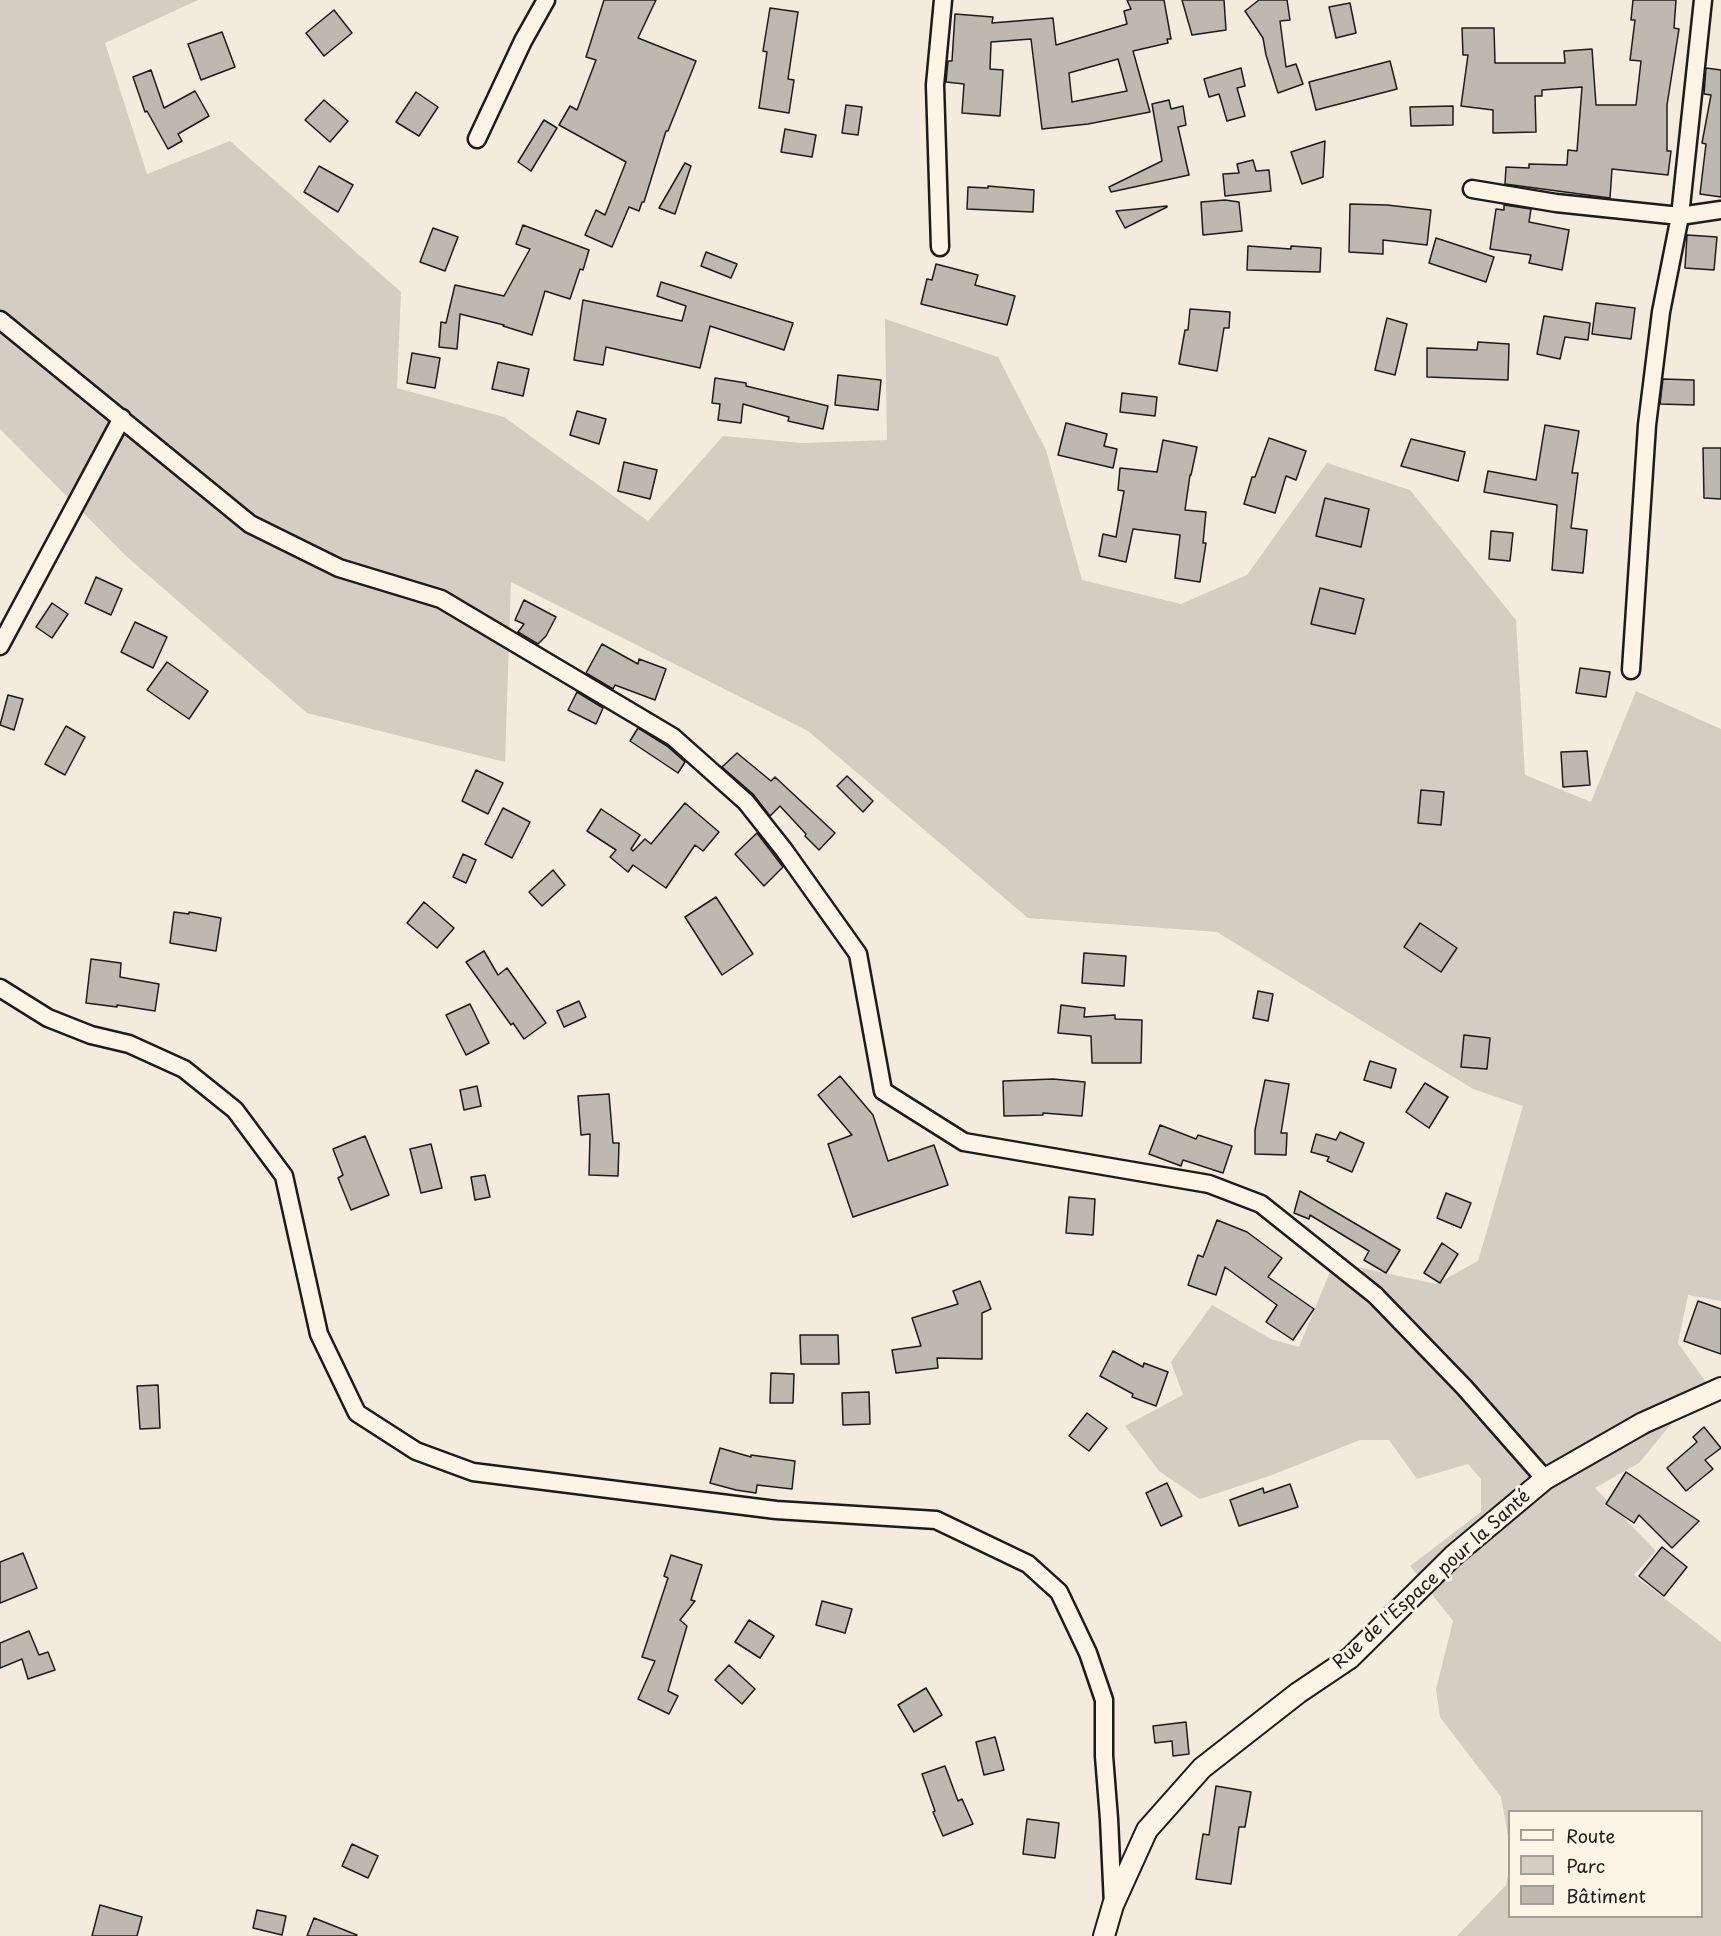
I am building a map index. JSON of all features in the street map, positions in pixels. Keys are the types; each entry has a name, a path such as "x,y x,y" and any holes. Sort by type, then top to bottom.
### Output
{"street":[{"path":"477,139 523,41 546,0"},
{"path":"940,247 935,85 943,0"},
{"path":"1631,670 1647,425 1661,312 1680,216 1703,0"},
{"path":"1473,189 1556,203 1680,216 1721,210"},
{"path":"0,320 250,524 339,568 441,599 673,737 746,802 784,850 858,954 882,1091 964,1142 1209,1184 1261,1204 1375,1295 1464,1387 1545,1479"},
{"path":"0,646 122,418"},
{"path":"0,988 48,1018 91,1035 129,1044 184,1068 235,1110 284,1176 319,1334 357,1413 416,1451 473,1472 776,1509 936,1520 1028,1564 1059,1592 1088,1653 1104,1700 1104,1756 1113,1905"},
{"name":"Rue de l'Espace pour la Santé","path":"1104,1936 1113,1905 1147,1830 1202,1767 1298,1693 1350,1658 1453,1556 1545,1479 1643,1423 1721,1388"}],"green space":[{"path":"0,0 198,0 105,43 147,174 230,141 401,292 397,388 504,417 648,521 723,436 802,443 887,440 885,319 998,357 1046,450 1082,580 1181,604 1247,575 1327,463 1410,490 1516,620 1525,775 1591,802 1636,691 1721,729 1721,1301 1688,1295 1678,1343 1706,1382 1639,1463 1595,1488 1656,1551 1634,1575 1721,1642 1721,1936 1457,1936 1506,1885 1508,1875 1508,1918 1703,1918 1703,1810 1508,1810 1508,1836 1501,1797 1440,1717 1436,1689 1453,1621 1410,1566 1481,1512 1481,1479 1468,1464 1417,1479 1389,1440 1360,1440 1272,1475 1200,1499 1159,1471 1125,1426 1183,1395 1171,1362 1212,1305 1271,1339 1299,1347 1334,1262 1436,1284 1478,1261 1523,1106 1473,1089 1217,932 1028,918 808,731 511,582 505,762 307,713 126,556 0,429"}],"building":[{"path":"604,0 656,0 638,38 696,61 668,131 666,131 644,202 639,211 629,207 612,247 585,235 596,210 605,215 626,162 559,125 570,106 577,110 596,60 586,57"},
{"path":"1127,0 1164,0 1171,39 1167,39 1168,43 1133,51 1150,112 1088,124 1042,129 1031,39 991,42 990,69 1003,70 1000,116 962,113 964,84 946,82 948,61 952,61 955,14 993,17 992,23 1053,18 1056,45 1127,24 1124,11 1131,9","holes":["1118,59 1127,91 1072,102 1069,73"]},
{"path":"1182,0 1224,0 1226,30 1192,35"},
{"path":"1259,0 1287,0 1290,20 1280,21 1286,67 1296,64 1303,84 1278,93 1263,38 1245,11"},
{"path":"1633,0 1676,0 1674,28 1679,29 1667,105 1667,151 1671,151 1668,175 1612,169 1610,198 1505,184 1506,167 1529,168 1529,164 1567,165 1568,150 1577,151 1582,87 1542,90 1542,96 1535,96 1536,132 1493,133 1493,110 1461,106 1468,55 1463,55 1462,28 1494,28 1495,63 1565,63 1564,51 1592,49 1596,105 1636,105 1641,61 1630,60 1635,20 1631,20"},
{"path":"1350,3 1356,33 1336,38 1329,7"},
{"path":"770,8 798,12 788,79 794,80 789,113 759,108 767,52 763,51"},
{"path":"334,10 352,33 324,56 306,33"},
{"path":"222,32 235,67 201,80 188,44"},
{"path":"1390,61 1397,89 1316,110 1309,82"},
{"path":"1241,68 1245,86 1237,88 1245,116 1227,121 1219,94 1209,97 1204,79"},
{"path":"1706,68 1721,70 1721,197 1700,194 1706,144 1702,143 1711,95 1704,94"},
{"path":"151,70 164,108 195,91 209,116 178,134 182,141 168,149 147,111 145,112 133,77"},
{"path":"416,92 438,107 419,136 396,122"},
{"path":"324,100 348,121 330,142 305,120"},
{"path":"1169,100 1171,109 1183,106 1186,125 1178,127 1189,175 1111,192 1109,187 1162,161 1152,104"},
{"path":"846,105 862,107 858,135 842,133"},
{"path":"1453,106 1453,125 1411,126 1410,107"},
{"path":"544,120 557,128 531,171 518,162"},
{"path":"785,129 816,135 812,157 781,152"},
{"path":"1325,141 1323,177 1302,184 1291,152"},
{"path":"1253,160 1256,171 1269,170 1271,191 1225,196 1223,174 1239,173 1237,164"},
{"path":"685,163 691,166 675,214 659,208"},
{"path":"319,166 353,185 338,212 304,192"},
{"path":"988,186 1034,190 1033,212 967,209 968,187 988,188"},
{"path":"1225,200 1239,202 1242,231 1203,235 1201,202"},
{"path":"1350,204 1431,210 1427,245 1383,240 1383,254 1349,252"},
{"path":"1504,205 1531,209 1529,222 1569,230 1562,270 1529,263 1531,255 1490,249 1496,209 1504,210"},
{"path":"1167,206 1125,228 1116,211"},
{"path":"523,225 589,250 570,299 545,291 532,335 460,314 457,349 439,347 441,322 446,323 455,285 504,296 530,249 516,244"},
{"path":"433,228 458,237 445,271 420,262"},
{"path":"1687,235 1717,237 1714,270 1685,268"},
{"path":"1436,238 1494,257 1486,282 1429,263"},
{"path":"1248,246 1291,249 1291,246 1321,248 1320,272 1247,270"},
{"path":"706,252 737,264 731,278 701,266"},
{"path":"936,264 978,275 975,285 1015,296 1007,325 921,304 927,279 932,280"},
{"path":"661,282 793,323 784,350 710,326 700,368 606,347 603,365 574,360 583,300 682,321 686,306 657,296"},
{"path":"1596,303 1635,308 1631,339 1592,334"},
{"path":"1190,309 1230,312 1229,328 1224,328 1217,371 1179,364 1185,330 1188,330"},
{"path":"1544,316 1590,323 1588,340 1565,337 1560,359 1537,354"},
{"path":"1387,318 1407,324 1395,375 1375,370"},
{"path":"1478,342 1509,344 1508,380 1427,377 1427,348 1477,350"},
{"path":"412,353 440,358 435,388 407,383"},
{"path":"498,362 529,369 523,396 492,389"},
{"path":"838,375 881,380 878,410 835,405"},
{"path":"715,378 746,383 746,386 828,406 823,429 788,421 789,417 743,404 741,423 718,420 720,404 712,403"},
{"path":"1663,379 1694,380 1694,405 1660,404"},
{"path":"1122,393 1157,397 1155,416 1120,412"},
{"path":"577,411 606,419 599,444 570,435"},
{"path":"1066,423 1107,434 1104,446 1117,449 1113,468 1058,455"},
{"path":"1545,425 1579,431 1572,473 1578,473 1571,528 1587,530 1583,573 1552,570 1557,505 1484,492 1488,471 1536,480"},
{"path":"1269,438 1306,451 1296,480 1286,476 1275,513 1244,504 1252,477 1255,477"},
{"path":"1411,439 1465,452 1458,481 1401,466"},
{"path":"1163,440 1197,447 1185,510 1206,512 1203,543 1206,543 1200,582 1175,578 1180,535 1133,529 1126,562 1099,556 1103,534 1116,537 1124,491 1118,490 1120,468 1157,472"},
{"path":"1703,448 1721,448 1721,499 1704,498"},
{"path":"624,462 657,470 650,499 618,491"},
{"path":"1325,498 1369,509 1361,547 1316,536"},
{"path":"1491,531 1513,533 1510,561 1489,559"},
{"path":"96,577 122,589 111,615 85,603"},
{"path":"1320,588 1364,599 1355,634 1311,624"},
{"path":"524,600 556,617 546,636 538,644 518,632 524,624 515,620"},
{"path":"52,603 68,614 52,638 36,627"},
{"path":"135,622 167,637 153,668 121,652"},
{"path":"602,644 638,664 639,659 666,669 655,700 615,685 613,689 586,673"},
{"path":"167,662 208,691 189,719 147,690"},
{"path":"1580,668 1610,672 1606,697 1576,693"},
{"path":"577,692 603,708 596,724 568,710"},
{"path":"8,695 23,699 14,730 0,725"},
{"path":"66,726 85,737 65,775 45,764"},
{"path":"638,728 667,746 685,762 678,773 630,741"},
{"path":"1587,751 1590,785 1563,787 1561,752"},
{"path":"737,753 771,781 775,777 835,833 819,850 780,806 770,816 753,794 722,767"},
{"path":"476,770 503,783 488,814 462,801"},
{"path":"847,776 873,801 863,812 837,786"},
{"path":"1421,790 1444,792 1441,825 1418,823"},
{"path":"685,803 719,832 703,851 695,845 666,888 633,865 628,872 610,857 616,850 587,831 601,809 640,835 631,849 633,851 645,839 651,844"},
{"path":"503,808 530,822 512,858 485,844"},
{"path":"757,833 783,867 764,886 735,854"},
{"path":"463,854 476,860 466,883 453,877"},
{"path":"553,870 565,885 542,906 529,892"},
{"path":"716,897 753,954 722,975 685,917"},
{"path":"424,902 454,928 437,948 407,923"},
{"path":"174,912 189,914 189,912 221,918 216,951 170,943"},
{"path":"1420,923 1457,948 1441,972 1404,947"},
{"path":"484,951 498,975 507,968 546,1023 524,1039 513,1023 511,1025 466,962"},
{"path":"1084,953 1126,956 1124,986 1082,983"},
{"path":"91,959 121,963 120,977 159,984 155,1011 86,1003"},
{"path":"1258,991 1273,994 1268,1021 1253,1018"},
{"path":"579,1001 586,1017 564,1027 557,1011"},
{"path":"470,1004 489,1043 466,1055 446,1015"},
{"path":"1061,1005 1085,1008 1084,1017 1115,1015 1115,1019 1142,1020 1141,1063 1092,1063 1091,1036 1058,1033"},
{"path":"1464,1035 1490,1038 1487,1069 1461,1067"},
{"path":"1370,1061 1396,1069 1391,1088 1364,1080"},
{"path":"840,1076 873,1115 888,1161 934,1145 948,1185 853,1217 828,1144 852,1135 818,1095"},
{"path":"1053,1079 1085,1082 1082,1116 1043,1113 1043,1115 1004,1116 1003,1081"},
{"path":"1265,1080 1289,1084 1281,1133 1287,1133 1286,1155 1255,1154 1255,1130"},
{"path":"1425,1083 1448,1097 1429,1128 1406,1112"},
{"path":"477,1086 481,1106 464,1110 460,1090"},
{"path":"609,1094 613,1143 619,1143 618,1176 589,1175 590,1134 581,1135 578,1096"},
{"path":"1160,1125 1196,1139 1198,1135 1232,1146 1223,1173 1183,1160 1181,1166 1149,1154"},
{"path":"1340,1132 1364,1143 1352,1172 1327,1161 1329,1157 1311,1152 1316,1134 1336,1140"},
{"path":"365,1136 389,1195 351,1210 338,1178 343,1175 333,1149"},
{"path":"431,1144 442,1188 421,1193 410,1149"},
{"path":"485,1175 490,1197 475,1200 471,1177"},
{"path":"1300,1191 1400,1250 1386,1273 1364,1260 1369,1251 1310,1215 1309,1219 1294,1213"},
{"path":"1446,1193 1471,1203 1461,1228 1437,1218"},
{"path":"1069,1197 1095,1199 1093,1235 1066,1233"},
{"path":"1217,1220 1247,1232 1282,1258 1268,1277 1314,1309 1293,1340 1266,1322 1277,1305 1225,1267 1216,1295 1188,1285 1198,1255 1203,1257"},
{"path":"1442,1243 1458,1254 1440,1283 1424,1273"},
{"path":"980,1281 991,1309 982,1313 982,1359 937,1358 938,1368 896,1373 892,1350 921,1346 912,1318 958,1304 953,1291"},
{"path":"1698,1301 1721,1309 1721,1354 1684,1341"},
{"path":"800,1335 838,1335 839,1364 801,1364"},
{"path":"1113,1351 1143,1367 1144,1363 1168,1372 1156,1406 1132,1397 1133,1394 1100,1376"},
{"path":"771,1373 794,1374 793,1403 770,1403"},
{"path":"158,1385 160,1428 140,1429 137,1386"},
{"path":"869,1392 870,1424 843,1425 842,1393"},
{"path":"1087,1413 1107,1428 1089,1451 1069,1436"},
{"path":"1704,1427 1721,1448 1705,1460 1713,1469 1686,1491 1667,1468 1697,1442 1693,1437"},
{"path":"720,1448 751,1457 751,1455 795,1461 792,1489 757,1485 756,1493 710,1483"},
{"path":"1626,1472 1699,1521 1672,1548 1639,1515 1634,1523 1606,1504"},
{"path":"1167,1483 1182,1516 1161,1526 1146,1493"},
{"path":"1290,1484 1298,1507 1239,1526 1230,1500 1263,1488 1264,1493"},
{"path":"1662,1547 1687,1567 1664,1596 1639,1576"},
{"path":"23,1553 37,1588 0,1603 0,1562"},
{"path":"671,1555 702,1565 691,1600 695,1601 680,1620 687,1626 668,1691 678,1696 669,1714 638,1699 655,1661 642,1657 668,1578 664,1576"},
{"path":"822,1601 852,1609 845,1633 816,1625"},
{"path":"749,1620 774,1636 760,1658 735,1642"},
{"path":"29,1631 39,1655 48,1652 55,1670 28,1679 22,1659 0,1668 0,1643"},
{"path":"729,1665 755,1689 742,1704 715,1680"},
{"path":"926,1688 942,1715 914,1732 898,1705"},
{"path":"1186,1722 1189,1754 1173,1756 1172,1741 1155,1743 1153,1726"},
{"path":"995,1737 1004,1770 984,1775 976,1742"},
{"path":"945,1766 958,1801 962,1799 973,1824 943,1836 922,1774"},
{"path":"1216,1786 1251,1792 1245,1827 1239,1827 1231,1884 1196,1879 1203,1834 1209,1835"},
{"path":"1027,1819 1059,1823 1055,1858 1023,1854"},
{"path":"352,1844 378,1856 368,1878 342,1866"},
{"path":"100,1905 142,1917 137,1936 92,1936"},
{"path":"257,1910 286,1916 282,1935 253,1928"},
{"path":"314,1918 357,1935 307,1936"}]}
